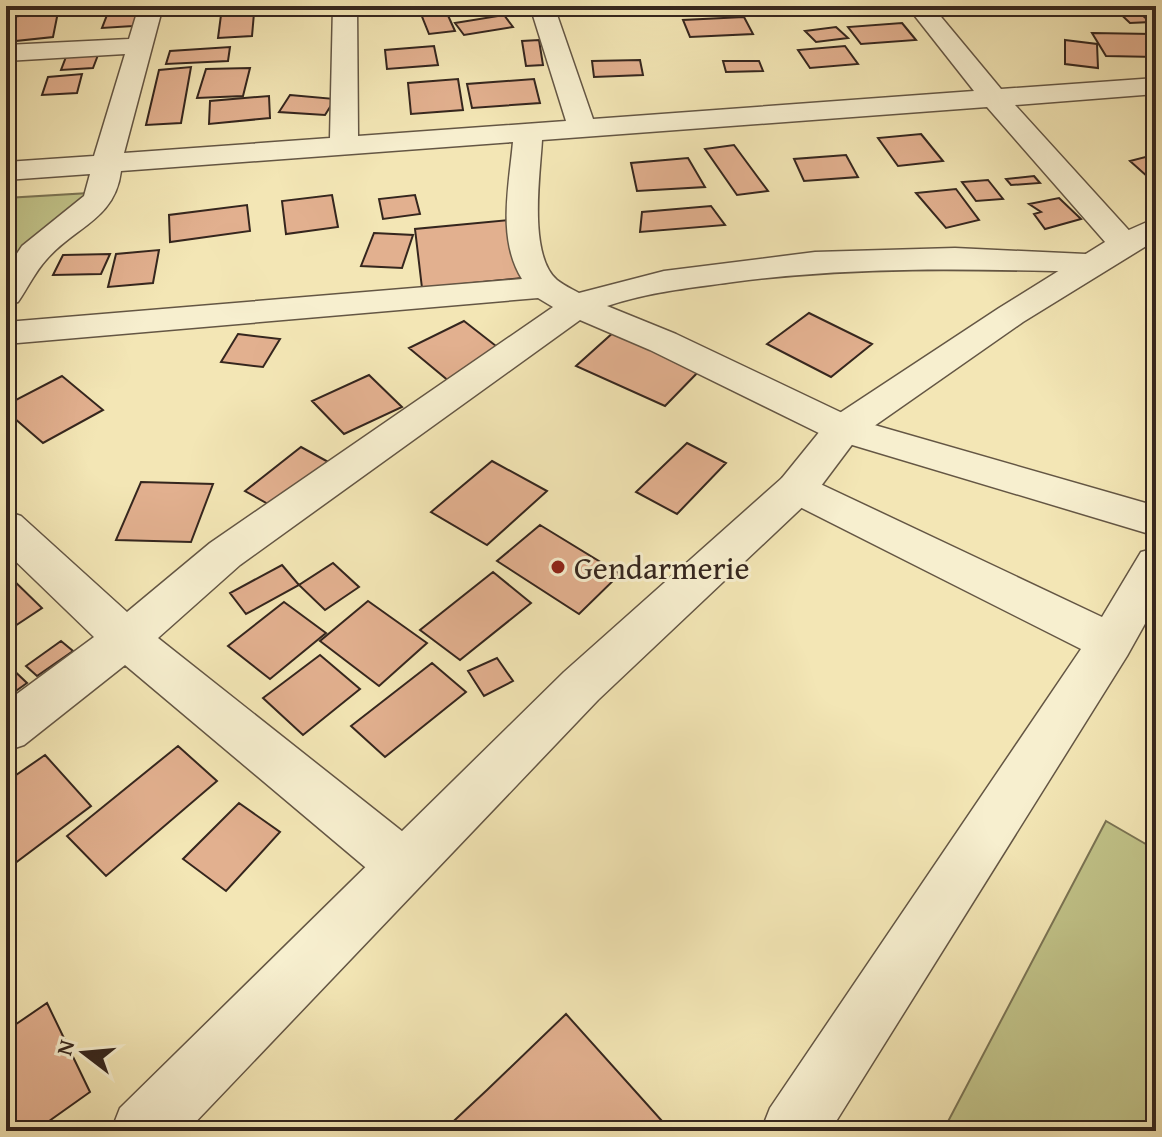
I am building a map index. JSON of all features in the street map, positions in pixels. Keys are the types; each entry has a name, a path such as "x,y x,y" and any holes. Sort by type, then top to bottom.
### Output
{"street":[{"path":"6,295 34,253 95,203 103,191 107,163 151,6"},
{"path":"344,148 345,6"},
{"path":"542,6 582,128"},
{"path":"919,6 993,97 1125,245"},
{"path":"6,53 140,46"},
{"path":"6,171 1156,86"},
{"path":"528,134 524,241 530,265 544,287 577,306 663,342 843,429 1155,530 1111,643 793,1131"},
{"path":"6,730 126,639 225,554 577,306 618,290 816,262 922,259 1125,245"},
{"path":"143,1131 581,686 797,488 843,429 1011,315 1125,245"},
{"path":"6,333 544,287"},
{"path":"797,488 1111,643"},
{"path":"6,527 126,639 403,865"}],"green space":[{"path":"90,193 6,263 6,198"},
{"path":"1106,821 1156,850 1156,1131 943,1131"}],"building":[{"path":"1112,6 1132,6 1150,22 1130,23"},
{"path":"140,8 133,26 102,28 109,10"},
{"path":"446,11 455,31 429,34 421,14"},
{"path":"58,12 53,37 6,42 10,17"},
{"path":"254,13 252,36 218,38 221,15"},
{"path":"504,15 513,27 464,35 455,23"},
{"path":"744,17 753,34 690,37 683,20"},
{"path":"902,23 916,40 861,44 848,27"},
{"path":"836,27 848,38 816,42 805,31"},
{"path":"1092,33 1152,34 1156,40 1156,57 1106,56"},
{"path":"539,40 543,65 526,66 522,41"},
{"path":"1065,40 1097,44 1098,68 1065,64"},
{"path":"434,46 438,65 387,69 385,50"},
{"path":"845,46 858,64 810,68 798,50"},
{"path":"230,47 228,61 166,64 170,51"},
{"path":"98,55 93,68 61,70 66,57"},
{"path":"640,60 643,75 594,77 592,61"},
{"path":"723,61 759,61 763,71 726,72"},
{"path":"191,67 181,123 146,125 159,70"},
{"path":"250,68 243,96 197,98 206,69"},
{"path":"82,74 77,93 42,95 48,77"},
{"path":"458,79 463,110 411,114 408,83"},
{"path":"534,79 540,103 472,108 467,84"},
{"path":"290,95 335,99 325,115 279,112"},
{"path":"269,96 270,118 209,124 210,101"},
{"path":"921,134 943,161 898,166 878,138"},
{"path":"734,145 768,191 737,195 705,149"},
{"path":"846,155 858,177 804,181 794,159"},
{"path":"1153,155 1156,158 1156,177 1149,178 1130,161"},
{"path":"688,158 705,187 637,191 631,163"},
{"path":"1034,176 1040,183 1011,185 1006,179"},
{"path":"988,180 1003,199 976,201 962,182"},
{"path":"956,189 979,220 946,228 916,193"},
{"path":"332,195 338,227 286,234 282,201"},
{"path":"415,195 420,214 383,219 379,199"},
{"path":"1059,198 1081,219 1045,229 1034,214 1041,212 1029,204"},
{"path":"247,205 250,231 170,242 169,215"},
{"path":"711,206 725,225 640,232 642,212"},
{"path":"509,220 522,278 422,288 415,229"},
{"path":"374,233 413,235 402,268 361,266"},
{"path":"159,250 153,283 108,287 116,254"},
{"path":"110,254 101,274 53,275 63,255"},
{"path":"809,313 872,344 831,377 767,344"},
{"path":"464,321 505,353 450,382 409,348"},
{"path":"615,331 702,368 665,406 576,366"},
{"path":"238,334 280,339 263,367 221,362"},
{"path":"369,375 402,407 344,434 312,401"},
{"path":"62,376 103,410 43,443 6,411 6,405"},
{"path":"687,443 726,463 677,514 636,492"},
{"path":"301,447 332,464 277,509 245,491"},
{"path":"492,461 547,491 487,545 431,512"},
{"path":"141,482 213,484 191,542 116,540"},
{"name":"Gendarmerie","path":"540,525 620,574 579,614 497,561"},
{"path":"333,563 359,587 325,610 299,585"},
{"path":"282,565 299,585 246,614 230,593"},
{"path":"493,572 531,603 460,660 420,630"},
{"path":"6,575 42,608 6,632"},
{"path":"368,601 427,643 379,686 320,641"},
{"path":"284,602 326,633 270,679 228,646"},
{"path":"61,641 73,651 37,676 26,666"},
{"path":"320,655 360,689 303,735 263,698"},
{"path":"497,658 513,681 484,696 468,671"},
{"path":"6,663 27,683 6,698"},
{"path":"432,663 466,692 385,757 351,726"},
{"path":"178,746 217,781 106,876 67,836"},
{"path":"45,755 91,806 6,870 6,782"},
{"path":"239,803 280,832 226,891 183,859"},
{"path":"47,1003 90,1092 35,1131 6,1131 6,1031"},
{"path":"566,1014 671,1131 443,1131 487,1090"}],"place":[{"name":"Gendarmerie","path":"558,567"}]}
